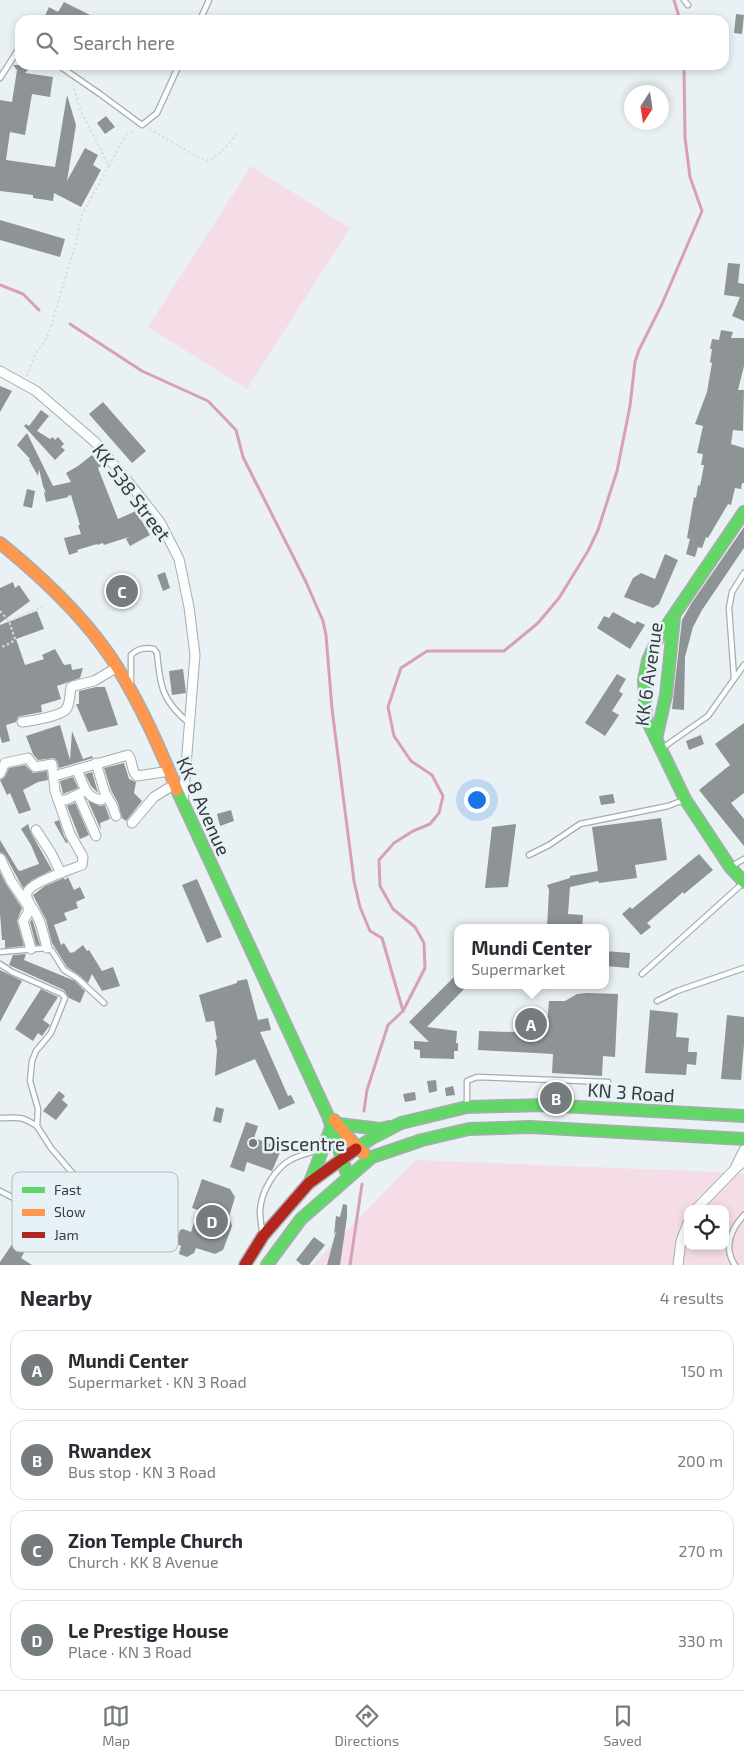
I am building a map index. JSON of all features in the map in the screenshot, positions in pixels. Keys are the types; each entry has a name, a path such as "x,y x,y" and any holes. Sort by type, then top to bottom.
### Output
{"main road":[{"name":"KK 6 Avenue","path":"744,512 657,640 648,660 644,680 646,718 685,800 730,867 744,882"},
{"name":"KK 8 Avenue","path":"0,543 48,583 97,638 131,692 170,771 183,806 328,1116 335,1126 357,1148 372,1157"},
{"name":"KK 6 Avenue","path":"658,744 675,613"},
{"name":"KN 3 Road","path":"245,1265 263,1236 310,1184 372,1138 401,1123 414,1119 467,1108 543,1105 744,1116"},
{"path":"721,1116 744,1105"},
{"path":"335,1126 380,1129 401,1123"},
{"path":"310,1184 335,1126"},
{"path":"335,1126 348,1177"},
{"path":"267,1265 301,1219 372,1157 422,1140 469,1129 530,1127 744,1139"}],"street":[{"name":"KK 538 Street","path":"0,371 24,384 52,403 95,442 160,522 179,559 189,607 195,655 183,806"},
{"path":"22,722 52,716 66,710 73,686 94,681 116,668"},
{"path":"54,776 128,755 131,760 133,773 136,776 170,771"},
{"path":"0,774 5,763 28,758 35,766 52,764 55,791 70,834 83,857 84,863 82,865 37,884 27,892 27,896 37,915 47,948"},
{"path":"96,763 104,797 112,805 116,816"},
{"path":"77,770 83,807 96,836"},
{"path":"132,823 154,797 175,784"},
{"path":"82,792 95,799 104,797"},
{"path":"58,800 66,800 82,792"},
{"path":"83,807 104,797"},
{"path":"36,830 61,873"},
{"path":"0,858 11,881 28,906 28,913 23,921 31,949"},
{"path":"736,1168 744,1150"},
{"path":"700,1205 744,1162"},
{"path":"678,1265 681,1241 684,1233"}],"lane":[{"path":"202,15 209,0"},
{"path":"684,0 688,5"},
{"path":"0,78 15,55"},
{"path":"65,70 142,125 157,113 178,70"},
{"path":"734,678 730,608 732,592 744,573"},
{"path":"131,692 132,655 142,648 154,649 157,653 161,686 167,700 179,715 190,724"},
{"path":"658,744 708,716 744,665"},
{"path":"529,855 549,845 580,824 668,806 685,800"},
{"path":"730,867 744,859"},
{"path":"642,974 744,882"},
{"path":"0,952 47,948 52,951 64,970 77,978 104,1003"},
{"path":"0,964 12,972 62,994 65,998 51,1033 36,1050 32,1061 30,1081 38,1109 37,1126"},
{"path":"657,1001 677,991 744,968"},
{"path":"467,1108 466,1081 477,1077 608,1082"},
{"path":"0,1118 17,1116 37,1126 51,1148 72,1172"},
{"path":"263,1236 260,1211 262,1198 278,1170 292,1160 324,1148"},
{"path":"0,1191 12,1197"},
{"path":"735,1265 730,1257 729,1243 737,1222 744,1215"}],"path":[{"path":"69,73 80,108 109,166"},
{"path":"24,384 36,353 49,332 75,246 82,215 126,135 142,125 198,157 209,161 219,155 238,131"},
{"path":"8,621 46,605"},
{"path":"0,648 15,639 8,621 1,612"}],"shaded area":[{"path":"251,166 350,228 247,389 148,327"},
{"path":"416,1160 744,1173 744,1265 313,1265"}],"building":[{"path":"64,2 90,15 45,15 49,7 58,12"},
{"path":"736,14 744,15 742,34 734,33"},
{"path":"17,70 28,70 25,73 53,77 50,97 32,94 25,135 10,132 6,160 55,167 67,95 76,125 67,181 85,148 98,155 93,165 101,170 81,207 54,193 53,201 33,198 33,195 0,191 0,100 12,102"},
{"path":"106,116 115,127 105,134 97,123"},
{"path":"0,220 65,239 60,257 0,240"},
{"path":"728,263 740,264 738,283 744,284 744,321 732,316 740,297 724,295"},
{"path":"721,330 733,332 731,338 744,338 744,366 738,390 744,390 743,431 733,430 731,444 744,448 744,483 742,483 741,489 735,488 731,505 728,504 708,538 706,537 702,548 698,547 695,557 686,554 690,539 687,538 694,497 696,498 698,485 700,486 704,465 701,465 703,454 697,453 703,426 695,424 707,392 712,363 710,362 712,349 710,349 712,339 719,340"},
{"path":"0,386 12,391 0,412"},
{"path":"103,402 146,451 132,463 89,414"},
{"path":"41,410 49,416 37,431 50,439 53,437 55,440 58,437 64,444 61,447 65,450 55,460 24,426 26,424 29,426"},
{"path":"27,433 53,486 71,482 66,473 92,455 101,466 98,468 118,519 136,511 150,535 130,546 126,539 129,537 104,545 103,543 97,544 77,550 78,552 69,555 64,538 81,534 71,495 46,502 44,492 46,493 39,469 38,476 30,459 17,445"},
{"path":"27,489 35,491 32,508 23,506"},
{"path":"744,527 744,548 702,610 693,627 685,657 684,710 672,709 682,620"},
{"path":"665,554 678,560 659,604 653,608 624,597 633,578 641,573 655,579"},
{"path":"165,572 170,588 163,591 157,575"},
{"path":"13,582 15,588 19,585 30,601 0,623 0,588"},
{"path":"37,611 44,629 16,639 25,665 44,659 42,655 55,649 64,665 71,664 72,670 83,668 80,678 57,686 61,699 41,705 42,712 18,717 16,722 6,725 10,741 2,743 0,736 0,625"},
{"path":"613,612 635,624 637,621 645,625 630,649 597,628 604,616 609,618"},
{"path":"183,669 186,693 172,695 169,671"},
{"path":"617,674 626,679 619,691 623,694 612,711 619,715 605,736 585,723"},
{"path":"105,687 118,725 88,732 76,704 79,704 79,691"},
{"path":"744,723 744,793 731,803 744,819 744,846 699,790 730,765 715,744"},
{"path":"60,725 70,760 72,731 83,759 92,756 93,758 59,768 54,758 38,760 33,754 26,736"},
{"path":"701,735 704,744 689,750 686,741"},
{"path":"124,763 129,779 136,782 134,793 142,801 126,821 122,818 104,768"},
{"path":"25,765 33,773 47,771 48,780 38,782 23,790 31,810 19,814 10,793 7,795 0,780 5,777 9,768"},
{"path":"92,772 98,793 91,786 85,774"},
{"path":"73,777 78,788 63,794 60,781"},
{"path":"613,794 615,803 601,805 599,796"},
{"path":"88,801 100,806 105,805 110,819 100,823 101,830"},
{"path":"75,803 89,835 80,839 67,806"},
{"path":"231,810 234,821 220,826 217,814"},
{"path":"661,818 667,860 635,865 637,878 599,883 598,881 570,887 568,914 583,915 582,924 547,924 549,890 547,885 570,878 570,876 598,871 592,827"},
{"path":"59,820 68,842 66,843 54,822"},
{"path":"28,824 31,833 52,870 32,880 23,888 5,855 0,852 0,840 18,870 20,871 39,864 31,845 21,829"},
{"path":"516,824 508,887 485,888 492,827"},
{"path":"699,854 713,870 684,894 683,892 647,923 651,927 641,935 622,914 630,907 632,909"},
{"path":"0,872 22,908 17,921 24,946 5,948 5,940 2,940"},
{"path":"68,877 74,890 80,887 85,898 76,902 78,908 64,913 67,920 54,925 61,945 64,943 70,953 73,953 83,945 87,951 89,950 102,971 113,967 120,986 102,991 92,974 88,983 67,967 52,943 46,920 33,895 45,886 64,878 65,880"},
{"path":"197,879 222,937 207,943 182,885"},
{"path":"32,919 40,945 36,945 30,922"},
{"path":"609,951 630,953 629,968 609,966"},
{"path":"26,954 24,960 75,981 85,991 80,1003 69,998 64,990 9,965 13,955"},
{"path":"0,970 22,981 0,1022"},
{"path":"454,977 454,989 464,989 427,1027 457,1031 456,1043 458,1043 458,1051 454,1051 454,1059 420,1058 420,1050 414,1049 414,1041 429,1042 409,1022"},
{"path":"247,979 258,1020 268,1018 271,1030 260,1032 288,1096 291,1095 295,1103 279,1110 255,1059 215,1076 217,1050 215,1040 217,1039 214,1021 206,1022 199,995"},
{"path":"41,989 58,997 43,1020 50,1025 42,1036 38,1033 33,1041 15,1029"},
{"path":"577,994 618,994 615,1057 603,1056 602,1076 552,1073 553,1054 478,1050 479,1031 546,1033 549,1001 565,1001"},
{"path":"650,1010 678,1013 676,1037 689,1038 688,1052 697,1052 696,1065 687,1064 686,1075 645,1073"},
{"path":"727,1015 744,1017 741,1080 721,1079"},
{"path":"436,1080 437,1091 429,1093 427,1081"},
{"path":"453,1086 455,1095 446,1096 445,1088"},
{"path":"59,1091 65,1096 62,1100 68,1105 56,1120 43,1111"},
{"path":"415,1092 416,1100 405,1102 403,1094"},
{"path":"216,1107 224,1109 221,1123 213,1121"},
{"name":"Discentre","path":"246,1122 258,1126 254,1138 282,1148 272,1171 247,1162 244,1172 230,1167"},
{"path":"202,1179 230,1189 235,1197 229,1217 232,1226 223,1250 215,1254 196,1248 194,1253 187,1257 179,1254 181,1246 178,1244 178,1235 180,1230 183,1229 191,1232 198,1210 192,1208"},
{"path":"343,1204 347,1205 347,1217 340,1265 327,1265 336,1231 334,1234 336,1216 340,1217"},
{"path":"314,1237 325,1245 309,1265 302,1265 296,1260"},
{"path":"12,1244 12,1252 24,1252 21,1258 32,1265 0,1265 0,1262"}],"waterway":[{"path":"674,0 678,15"},
{"path":"403,1011 425,968 424,943 415,927 393,909 380,886 379,860 394,843 413,831 430,824 439,813 443,796 432,775 411,761 394,736 388,707 401,668 427,651 504,651 538,623 559,598 588,551 598,530 617,471 630,406 635,362 702,211 690,177 685,138 684,70"},
{"path":"0,285 23,294 39,310"},
{"path":"70,324 142,371 208,401 236,430 243,457 306,582 323,621 354,881 360,907 370,931 382,938 403,1011 388,1025 367,1090 364,1111"},
{"path":"350,1265 362,1184"}],"traffic: fast":[{"path":"744,512 657,640 648,660 644,680 646,718 685,799 730,867 744,882"},
{"path":"656,739 666,695 674,618"},
{"path":"177,790 328,1116 348,1177"},
{"path":"356,1149 372,1138 401,1123 467,1107 543,1105 744,1116"},
{"path":"339,1124 380,1129 389,1127"},
{"path":"267,1265 301,1219 372,1157 422,1140 469,1129 530,1127 744,1139"},
{"path":"310,1182 331,1128"}],"traffic: slow":[{"path":"0,543 54,591 102,645 134,696 177,790"},
{"path":"334,1120 364,1153"}],"traffic: jam":[{"path":"245,1265 263,1236 309,1183 356,1149"}],"place":[{"name":"Zion Temple Church","path":"122,591"},
{"name":"Mundi Center","path":"531,1024"},
{"name":"Rwandex","path":"556,1098"},
{"name":"Discentre","path":"253,1143"},
{"name":"Le Prestige House","path":"212,1221"}]}
